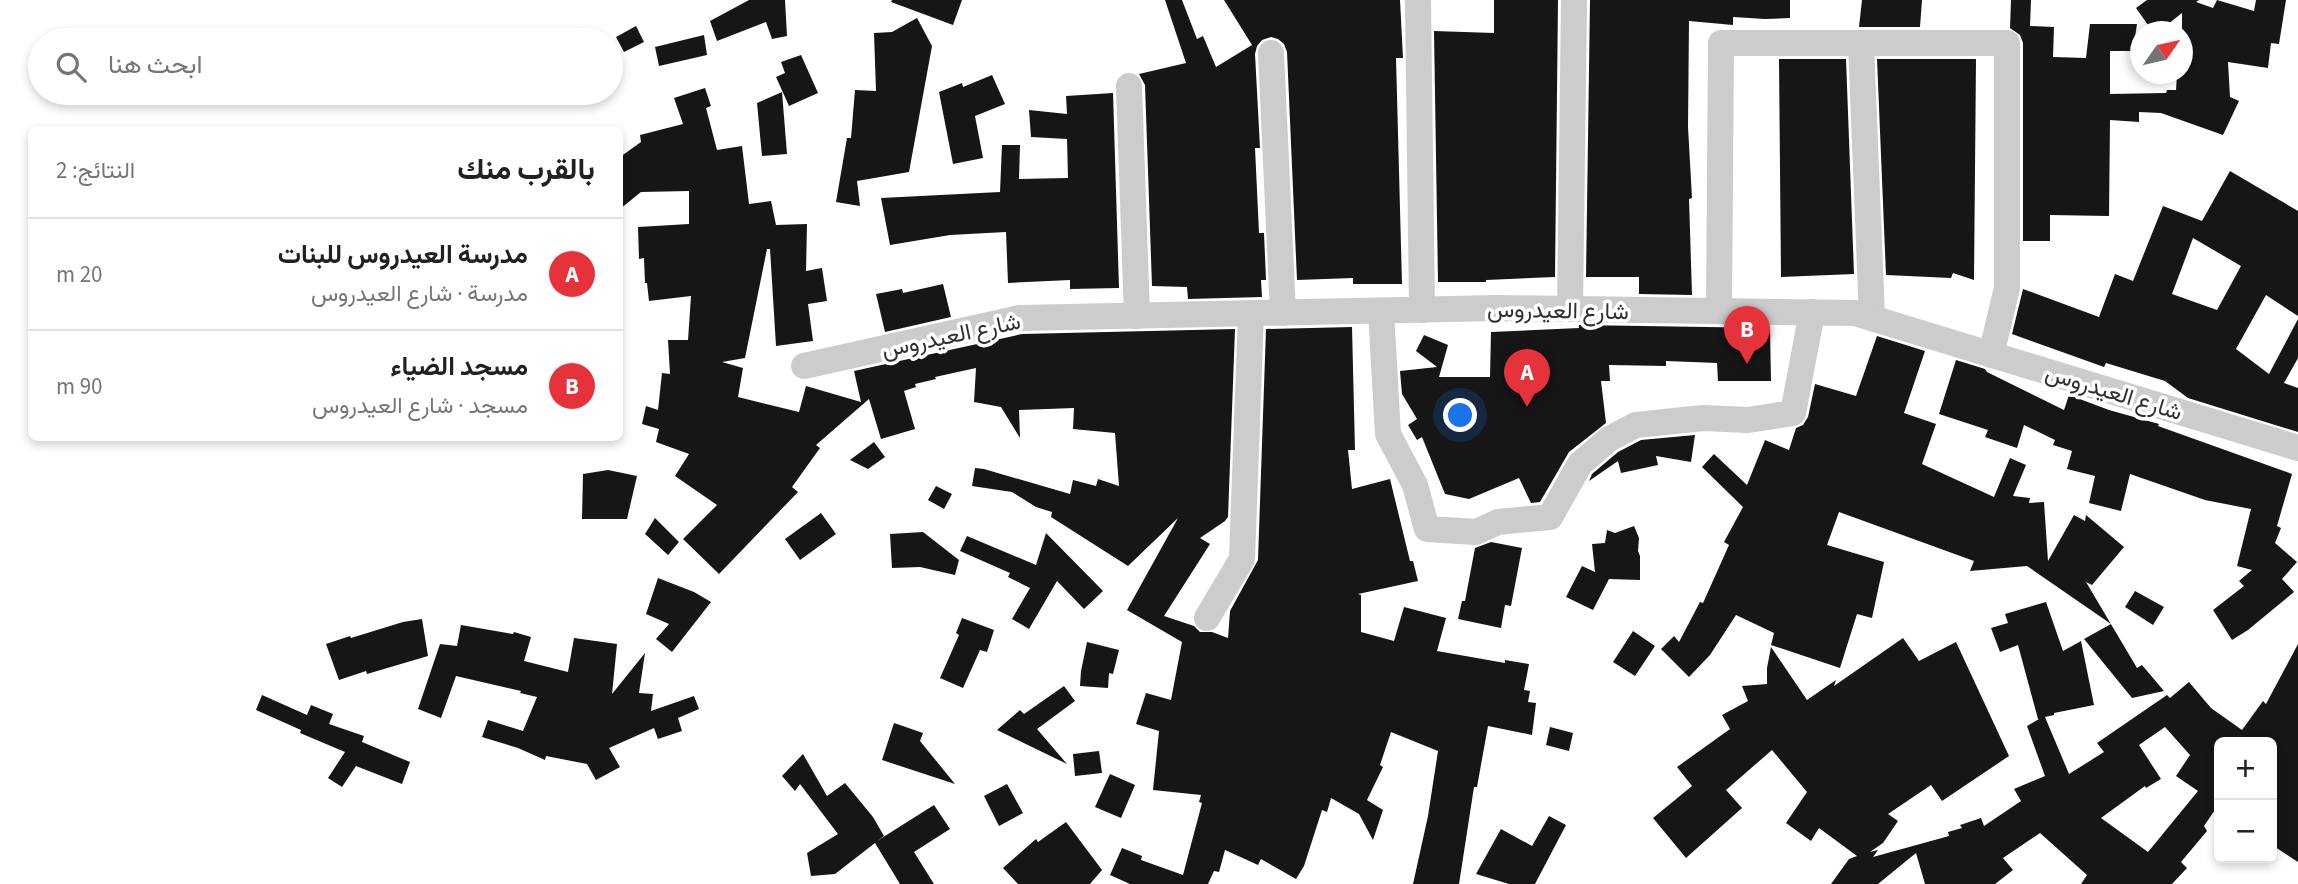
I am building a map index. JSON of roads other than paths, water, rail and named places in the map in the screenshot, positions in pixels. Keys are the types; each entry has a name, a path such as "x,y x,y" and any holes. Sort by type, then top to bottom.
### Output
{"street":[{"path":"1418,0 1422,310"},
{"path":"1570,309 1574,0"},
{"path":"1719,311 1721,43 2007,43 2007,288 1991,355"},
{"path":"1861,43 1872,318"},
{"path":"1271,53 1283,313"},
{"path":"1129,86 1137,316"},
{"name":"شارع العيدروس","path":"804,366 1020,318 1570,309 1855,313 2298,448"},
{"path":"1381,311 1388,434 1415,485 1427,529 1476,532 1498,522 1550,517 1580,464 1609,439 1636,425 1703,418 1748,420 1793,413 1812,313"},
{"path":"1207,618 1242,559 1251,313"}],"place":[{"name":"مسجد الضياء","path":"1747,364"},
{"name":"مدرسة العيدروس للبنات","path":"1527,407"}]}
